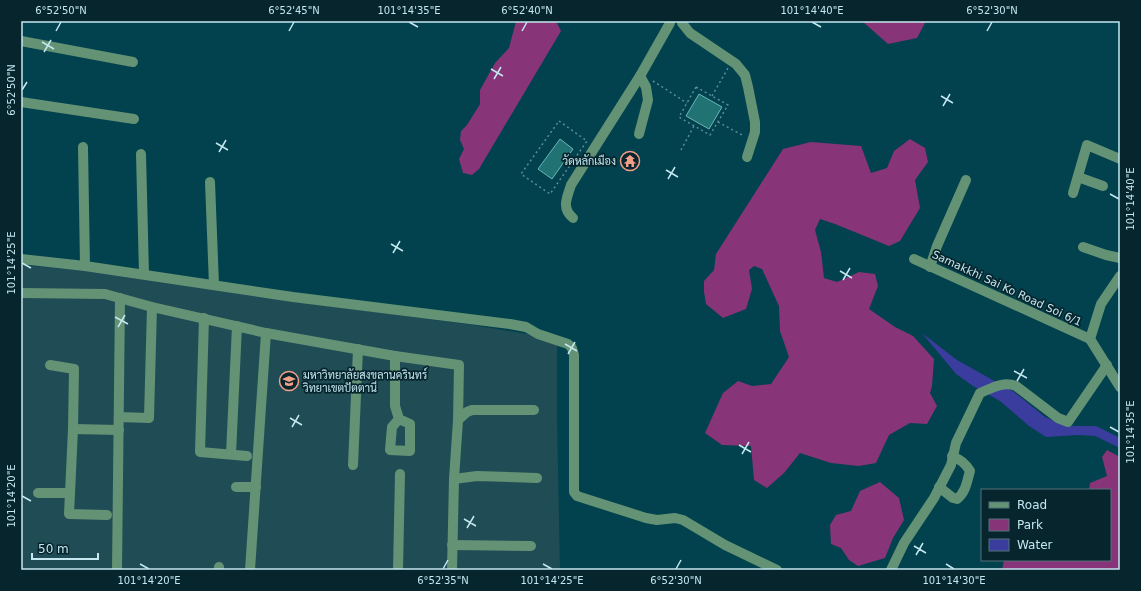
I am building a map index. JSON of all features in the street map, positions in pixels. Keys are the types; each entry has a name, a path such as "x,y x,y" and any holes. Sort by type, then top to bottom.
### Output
{"street":[{"path":"573,218 568,214 566,209 566,199 571,186 641,75 669,22 676,26 683,22 690,33 736,64 745,75 755,122 755,132 747,157"},
{"path":"21,41 133,62"},
{"path":"639,134 648,100 646,87 641,75"},
{"path":"21,102 134,119"},
{"path":"1073,193 1087,145 1120,159"},
{"path":"83,147 85,266"},
{"path":"141,154 144,274"},
{"path":"1078,177 1103,186"},
{"path":"930,267 966,180"},
{"path":"210,182 214,285"},
{"path":"1083,247 1120,258"},
{"path":"21,259 85,266 293,297 521,326 526,327 538,334 568,344 572,348 574,355 574,492 577,496 646,518 657,520 675,518 683,520 725,546 777,570"},
{"name":"Samakkhi Sai Ko Road Soi 6/1","path":"914,259 1090,339"},
{"path":"1120,276 1101,304 1090,339 1120,385"},
{"path":"21,292 106,294 152,307 266,333 396,356 459,365 452,570"},
{"path":"117,570 120,298"},
{"path":"119,417 149,418 152,307"},
{"path":"204,318 200,452 247,456"},
{"path":"231,454 237,326"},
{"path":"250,570 266,333"},
{"path":"353,465 358,349"},
{"path":"396,356 395,406 399,419"},
{"path":"50,364 74,369 69,514 107,515"},
{"path":"891,570 904,543 934,498 951,465 956,443 980,393 1004,384 1016,386 1058,418 1068,422 1107,364"},
{"path":"458,420 467,412 472,410 534,410"},
{"path":"73,429 119,430"},
{"path":"939,487 953,498 957,499 962,495 966,487 970,471 967,465 961,460 952,456"},
{"path":"398,570 400,474"},
{"path":"454,479 477,476 537,478"},
{"path":"236,487 256,487"},
{"path":"38,493 70,493"},
{"path":"452,545 531,546"}],"path":[{"path":"712,96 731,61"},
{"path":"641,75 687,103"},
{"path":"696,87 712,96 728,105 710,135 679,117 696,87"},
{"path":"559,121 587,141 550,194 521,174 559,121"},
{"path":"718,122 752,141"},
{"path":"681,150 694,126"}],"shaded area":[{"name":"มหาวิทยาลัยสงขลานครินทร์ วิทยาเขตปัตตานี","path":"21,265 136,275 269,298 473,325 527,334 557,345 560,570 21,570"}],"green space":[{"path":"516,21 552,21 557,23 561,31 479,169 472,175 463,173 459,159 464,149 460,140 461,131 467,125 480,104 480,90 495,63 509,48"},
{"path":"862,21 926,21 917,38 888,44"},
{"path":"910,139 925,148 928,162 915,180 920,208 900,241 889,246 820,219 815,230 821,252 824,278 837,282 859,272 875,274 878,286 869,309 895,327 913,336 934,359 930,393 937,406 927,424 910,423 889,435 876,463 859,466 831,463 800,453 784,473 767,488 754,480 751,446 722,445 705,433 723,393 738,381 752,386 771,384 789,357 780,331 779,306 762,269 754,266 749,270 752,289 746,309 723,318 706,304 704,281 714,270 716,254 783,149 811,142 861,146 871,173 887,168 894,151"},
{"path":"1107,450 1120,457 1120,570 1002,570 1004,561 1111,561 1111,489 1089,489 1090,483 1107,476 1102,457"},
{"path":"880,482 899,498 904,520 893,538 885,558 858,566 849,560 841,548 831,544 830,525 836,515 851,511 860,491"}],"water":[{"path":"922,333 957,360 1014,392 1045,417 1066,426 1096,426 1120,438 1120,448 1095,436 1078,435 1046,437 1029,426 1000,401 973,386 956,374"}],"building":[{"path":"699,94 722,107 709,129 686,116"},
{"path":"560,139 573,149 552,179 538,169"}],"place":[{"name":"วัดหลักเมือง","path":"630,161"},
{"name":"มหาวิทยาลัยสงขลานครินทร์ วิทยาเขตปัตตานี","path":"289,381"}]}
